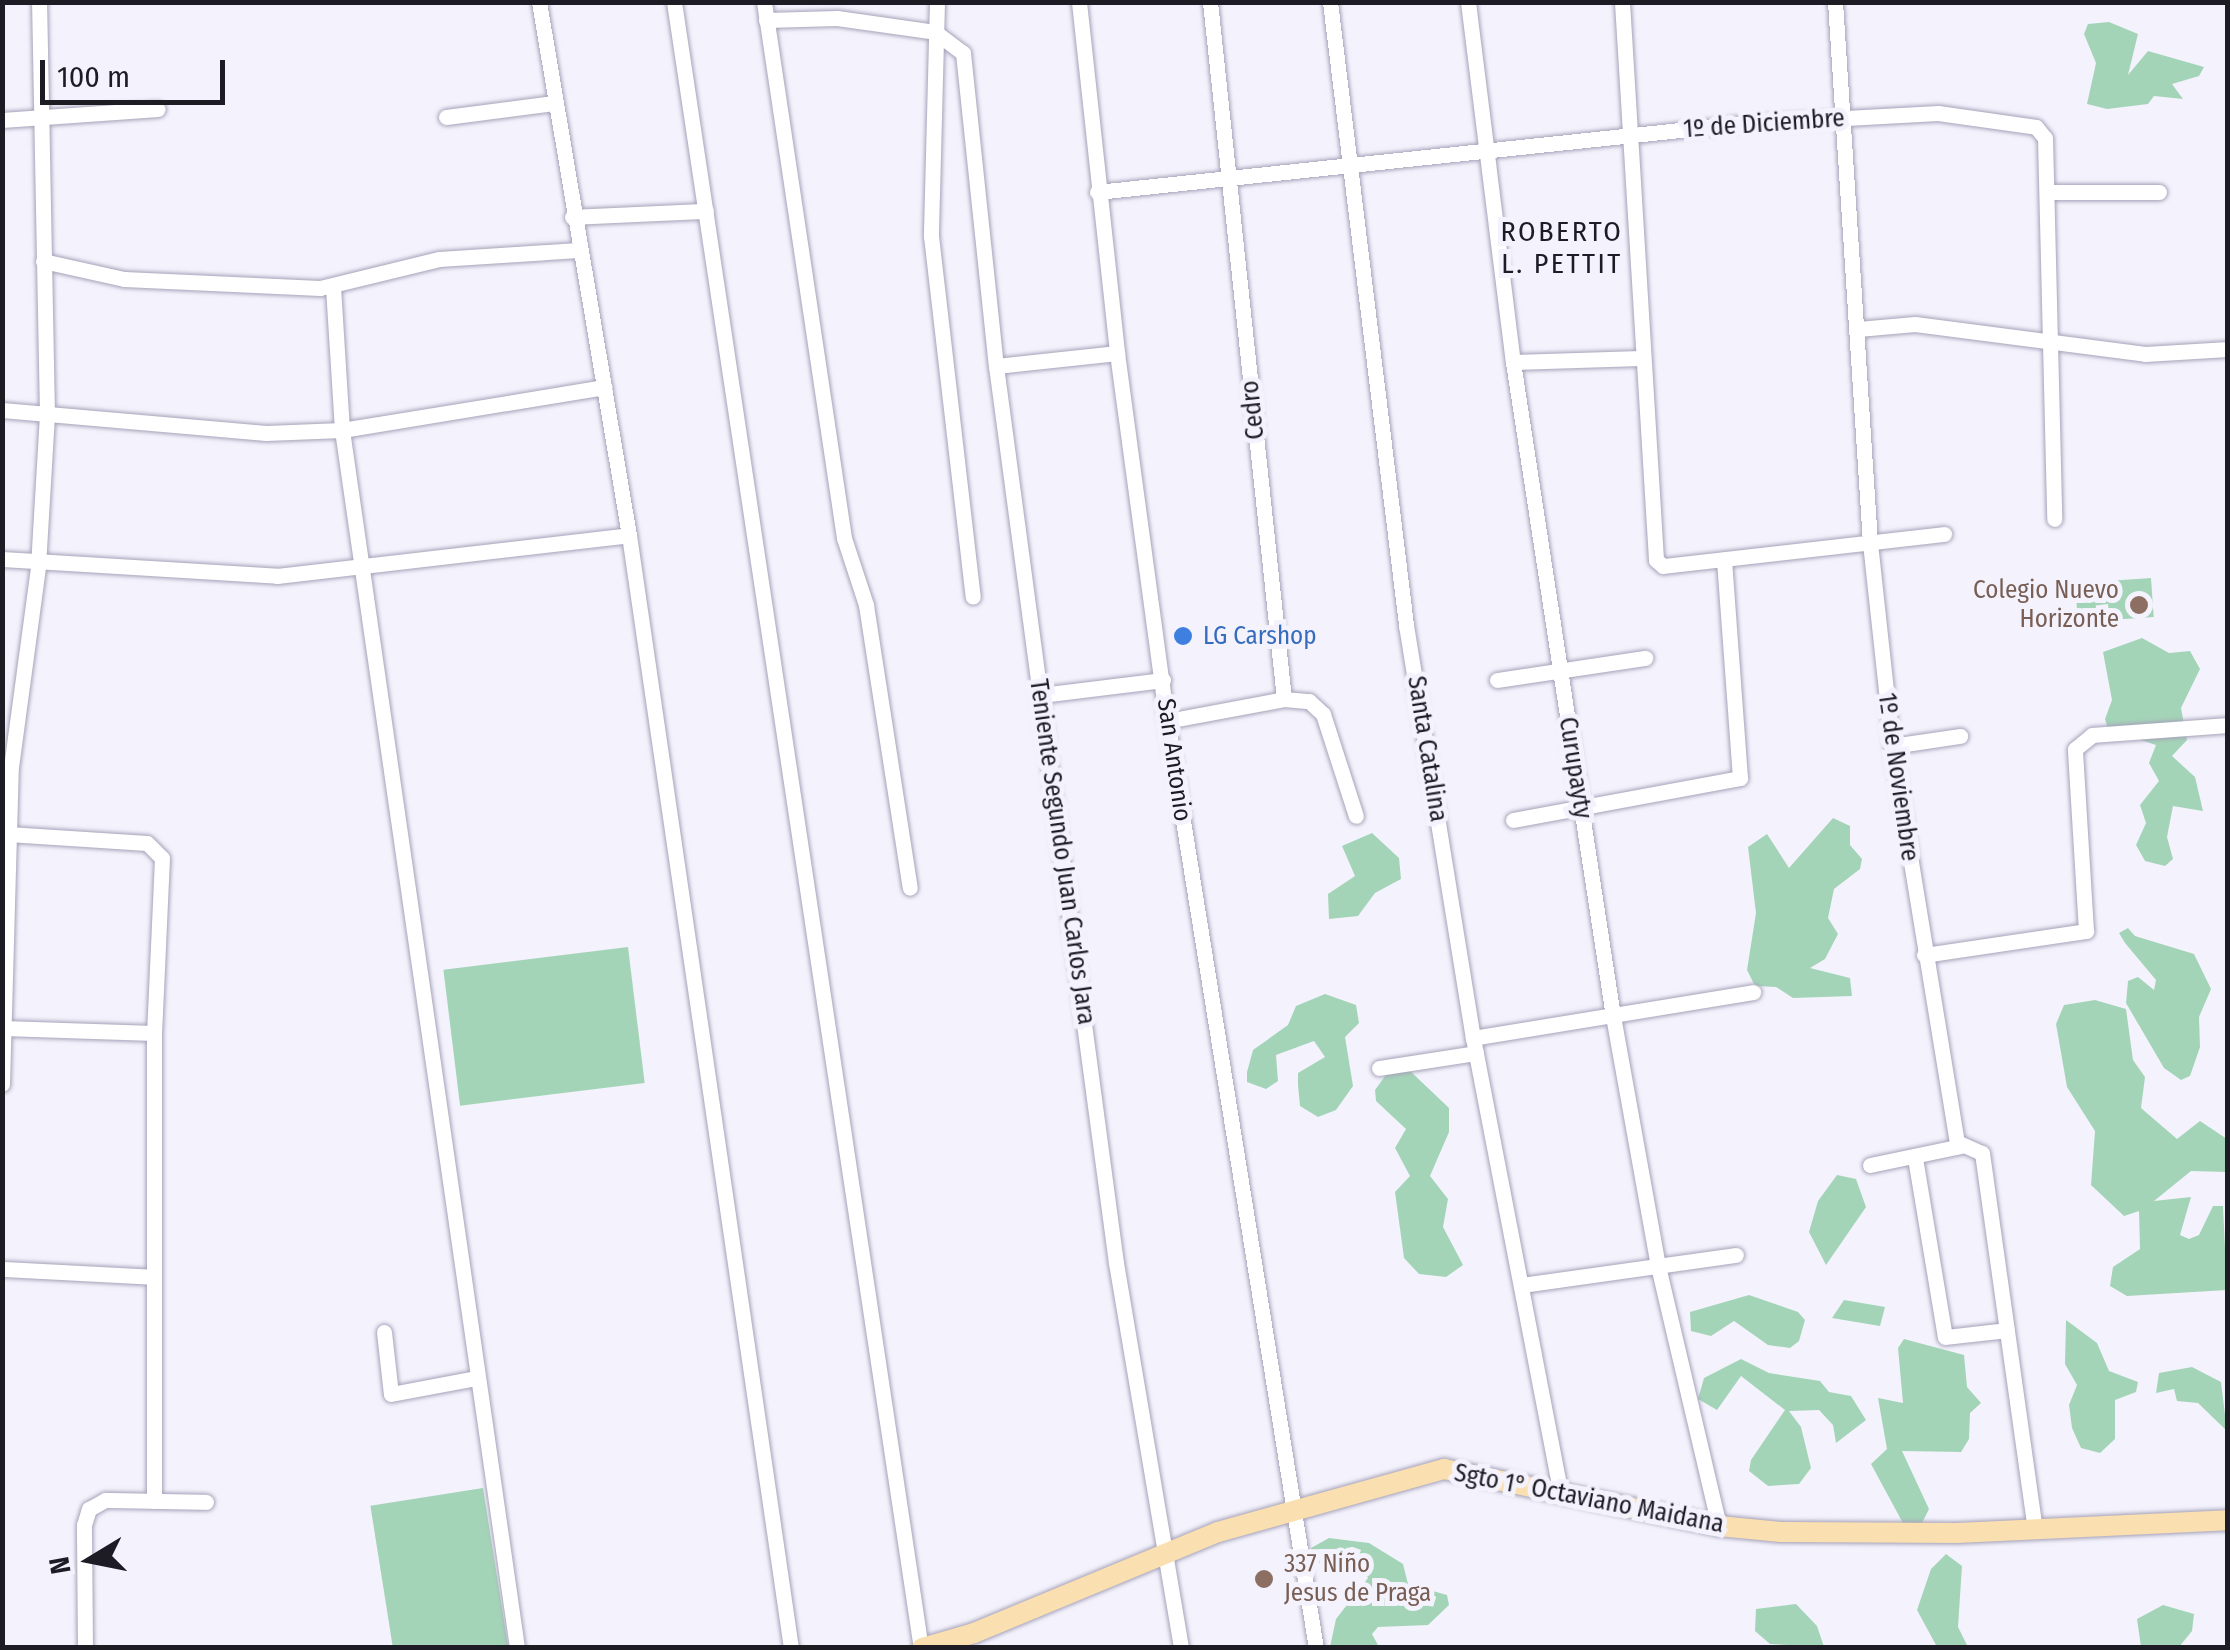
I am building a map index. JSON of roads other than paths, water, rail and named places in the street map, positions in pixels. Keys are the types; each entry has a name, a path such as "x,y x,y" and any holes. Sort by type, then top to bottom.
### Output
{"main road":[{"name":"Sgto 1° Octaviano Maidana","path":"921,1648 974,1632 1163,1551 1444,1469 1719,1526 1869,1533 2228,1520"}],"street":[{"path":"2,1084 8,834 38,566 47,416 38,118 39,2"},
{"path":"539,2 572,217 629,536 791,1648"},
{"path":"674,2 921,1648"},
{"path":"764,2 844,538 866,604 910,888"},
{"path":"937,2 931,236 973,596"},
{"name":"San Antonio","path":"1079,2 1117,353 1168,721 1316,1648"},
{"name":"Cedro","path":"1210,2 1284,699"},
{"name":"Santa Catalina","path":"1330,2 1406,625 1474,1046 1560,1491"},
{"name":"Curupayty","path":"1468,2 1513,362 1613,1016 1658,1266 1719,1526"},
{"path":"1622,2 1656,560 1663,566 1944,534"},
{"name":"1º de Noviembre","path":"1835,2 1846,118 1870,543 1892,746 1924,955 1961,1146 1982,1153 2035,1528"},
{"path":"766,20 836,18 935,32"},
{"name":"Teniente Segundo Juan Carlos Jara","path":"935,32 963,53 996,366 1116,1263 1181,1648"},
{"path":"446,117 554,103"},
{"path":"2,120 158,110"},
{"name":"1º de Diciembre","path":"1098,192 1631,136 1846,118 1966,114 2041,130 2047,192"},
{"path":"2054,518 2047,192 2159,192"},
{"path":"572,217 706,211"},
{"path":"43,261 124,279 233,289 333,287 439,259 578,250"},
{"path":"333,287 342,430 365,569 516,1648"},
{"path":"1858,329 1914,324 2052,347 2145,354 2228,349"},
{"path":"996,366 1117,353"},
{"path":"1513,362 1642,358"},
{"path":"2,410 266,432 342,430 604,387"},
{"path":"2,559 38,566 277,576 629,536"},
{"path":"1512,820 1733,781 1744,772 1724,560"},
{"path":"1497,680 1645,658"},
{"path":"1042,695 1164,680"},
{"path":"1168,721 1284,699 1309,702 1323,714 1356,816"},
{"path":"1924,955 2086,932 2075,748 2092,735 2228,725"},
{"path":"1892,746 1960,736"},
{"path":"8,834 156,848 164,871 154,1033 154,1502"},
{"path":"1379,1068 1613,1016 1753,992"},
{"path":"3,1028 154,1033"},
{"path":"1870,1165 1961,1146"},
{"path":"1915,1158 1945,1337 2007,1330"},
{"path":"1522,1285 1736,1254"},
{"path":"2,1268 154,1277"},
{"path":"384,1332 391,1394 476,1378"},
{"path":"85,1648 84,1525 89,1509 105,1500 206,1502"}],"place":[{"name":"Colegio Nuevo Horizonte","path":"2139,605"},
{"name":"LG Carshop","path":"1183,636"},
{"name":"337 Niño Jesus de Praga","path":"1264,1579"}],"district":[{"name":"ROBERTO L. PETTIT","path":"1562,248"}]}
